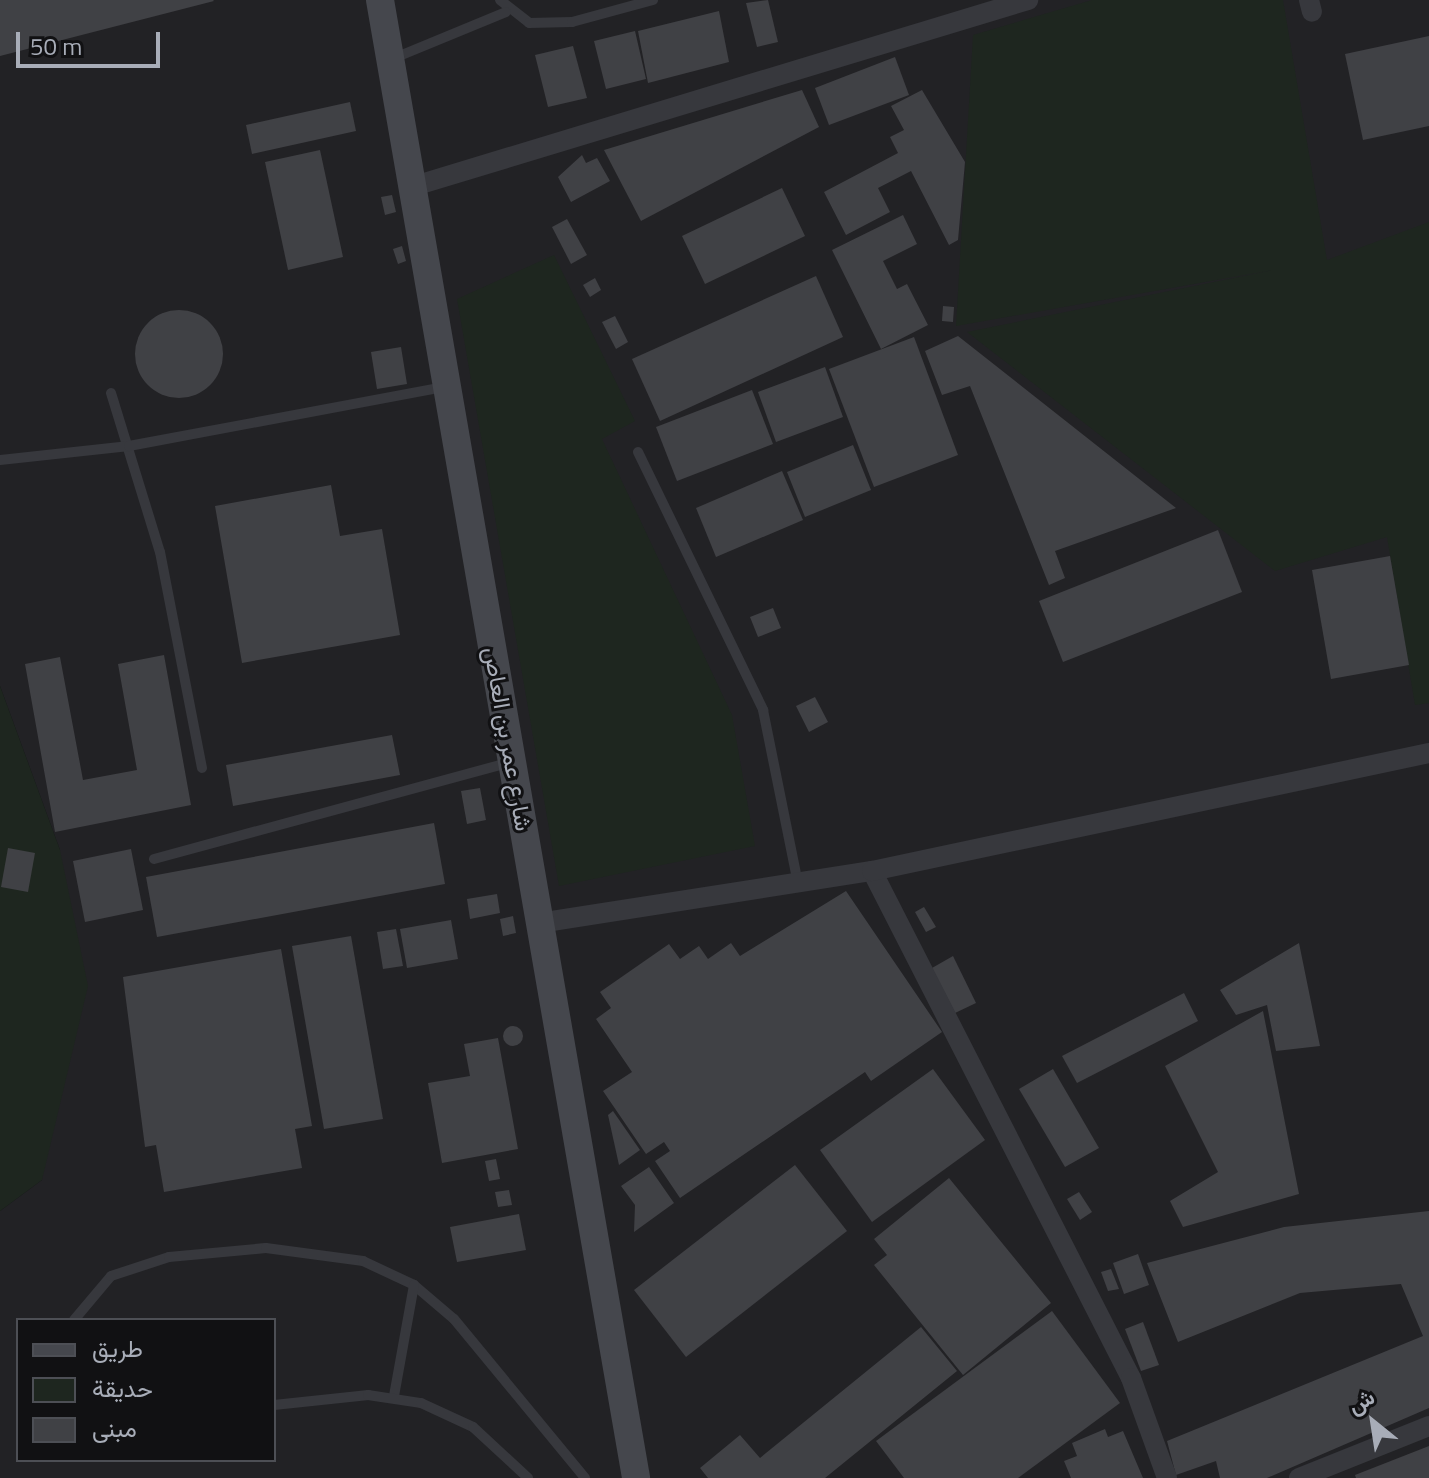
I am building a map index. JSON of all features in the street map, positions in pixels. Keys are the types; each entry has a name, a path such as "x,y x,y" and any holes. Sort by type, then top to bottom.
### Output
{"street":[{"name":"شارع عمر بن العاص","path":"380,0 636,1478"},
{"path":"411,187 1028,0"},
{"path":"539,923 797,879 872,871 1429,753"},
{"path":"872,871 1131,1378 1167,1478"},
{"path":"1299,1478 1429,1426"}],"lane":[{"path":"500,0 506,12 529,23 572,22 653,0"},
{"path":"390,60 506,12"},
{"path":"0,460 129,446 447,387"},
{"path":"111,393 160,552 202,768"},
{"path":"638,452 763,710 797,879"},
{"path":"154,859 513,761"},
{"path":"76,1318 111,1276 202,1251 331,1254 414,1285 489,1357 585,1478"},
{"path":"394,1396 414,1285"},
{"path":"276,1405 394,1396 473,1427 528,1478"}],"shaded area":[{"path":"0,0 1429,0 1429,1478 0,1478 0,1211 42,1180 60,850 0,686"}],"green space":[{"path":"1092,0 1283,0 1327,260 1429,222 1429,703 1415,705 1387,537 1275,571 967,332 1273,270 956,326 973,35"},
{"path":"554,255 635,421 602,439 732,715 755,846 559,886 457,299"},
{"path":"0,686 60,850 88,986 42,1180 0,1211"}],"building":[{"path":"0,0 213,0 214,1 0,56"},
{"path":"768,0 778,42 757,47 746,3"},
{"path":"719,11 729,62 648,83 638,31"},
{"path":"635,31 646,79 606,89 594,41"},
{"path":"1429,36 1429,126 1363,140 1345,54"},
{"path":"573,46 587,98 548,107 535,55"},
{"path":"895,57 909,95 829,125 815,88"},
{"path":"802,90 819,127 641,221 604,150"},
{"path":"922,90 965,162 958,240 949,245 911,171 878,188 890,212 846,235 824,192 898,153 890,137 904,130 891,106"},
{"path":"350,102 356,131 252,154 246,125"},
{"path":"320,150 343,257 288,270 265,162"},
{"path":"582,155 586,163 597,158 610,181 571,202 558,177"},
{"path":"782,188 805,236 705,284 682,236"},
{"path":"392,195 396,212 385,215 381,197"},
{"path":"903,215 917,244 883,261 897,289 907,284 928,325 881,349 832,250"},
{"path":"567,219 587,255 571,264 552,227"},
{"path":"402,246 406,261 398,264 393,249"},
{"path":"816,276 843,337 660,421 632,359"},
{"path":"595,278 601,290 590,297 583,285"},
{"path":"943,306 954,307 953,322 942,321"},
{"path":"179,310 204,317 216,329 223,354 216,379 204,391 179,398 154,391 142,379 135,354 142,329 154,317"},
{"path":"615,316 628,342 616,349 602,322"},
{"path":"958,336 1176,508 1055,551 1065,578 1049,585 970,386 942,395 925,351"},
{"path":"914,337 958,455 874,487 829,369"},
{"path":"401,347 407,384 377,389 371,352"},
{"path":"825,367 843,417 776,442 758,392"},
{"path":"752,390 773,444 677,481 656,427"},
{"path":"853,445 871,490 805,517 787,472"},
{"path":"782,471 803,520 716,557 696,508"},
{"path":"331,485 340,536 382,529 400,635 242,663 215,506"},
{"path":"1218,530 1242,592 1063,662 1039,601"},
{"path":"1390,556 1409,665 1331,679 1312,570"},
{"path":"773,608 781,628 758,637 750,617"},
{"path":"164,655 191,805 55,832 25,664 60,657 83,780 137,770 118,664"},
{"path":"815,697 828,722 809,732 796,706"},
{"path":"392,735 400,775 233,806 226,765"},
{"path":"480,788 486,820 467,824 461,791"},
{"path":"434,823 445,884 157,937 146,877"},
{"path":"8,848 35,853 28,892 1,887"},
{"path":"131,849 143,910 85,922 73,861"},
{"path":"846,891 942,1032 871,1081 865,1072 680,1198 655,1161 670,1151 664,1142 646,1154 603,1091 632,1072 596,1019 611,1008 600,992 669,944 680,959 699,946 708,959 731,943 740,956"},
{"path":"497,894 500,913 470,919 467,899"},
{"path":"924,907 936,927 926,932 915,912"},
{"path":"513,916 516,933 503,936 500,919"},
{"path":"451,920 458,959 407,968 400,929"},
{"path":"396,929 403,966 383,969 377,932"},
{"path":"351,936 383,1119 324,1129 292,946"},
{"path":"1299,943 1320,1046 1276,1051 1267,1005 1236,1015 1220,990"},
{"path":"281,949 312,1126 295,1129 302,1168 164,1192 156,1145 145,1147 123,977"},
{"path":"953,956 976,1003 955,1013 932,968"},
{"path":"1184,993 1198,1021 1077,1083 1062,1056"},
{"path":"1263,1011 1299,1194 1183,1227 1170,1201 1218,1172 1165,1066"},
{"path":"513,1026 520,1029 523,1036 520,1043 513,1046 506,1043 503,1036 506,1029"},
{"path":"498,1038 518,1149 442,1163 428,1083 470,1076 464,1044"},
{"path":"933,1069 985,1140 872,1222 820,1150"},
{"path":"1053,1069 1099,1148 1065,1167 1019,1089"},
{"path":"613,1111 640,1150 619,1165 608,1115"},
{"path":"496,1159 500,1179 489,1181 485,1161"},
{"path":"795,1165 847,1231 686,1357 634,1290"},
{"path":"649,1167 674,1203 634,1232 635,1205 621,1186"},
{"path":"949,1178 1051,1303 963,1375 874,1265 887,1255 874,1239"},
{"path":"509,1190 512,1205 498,1207 495,1192"},
{"path":"1079,1192 1092,1212 1080,1220 1067,1199"},
{"path":"1429,1211 1429,1408 1267,1478 1220,1478 1216,1461 1176,1475 1167,1441 1423,1336 1401,1284 1300,1293 1178,1342 1147,1263 1284,1227"},
{"path":"519,1214 526,1250 457,1262 450,1227"},
{"path":"1138,1254 1149,1285 1124,1294 1113,1263"},
{"path":"1111,1269 1119,1289 1108,1291 1101,1272"},
{"path":"1052,1311 1120,1403 1018,1478 904,1478 876,1441"},
{"path":"1143,1322 1159,1365 1141,1371 1125,1329"},
{"path":"921,1327 957,1371 825,1478 708,1478 700,1468 740,1435 760,1458"},
{"path":"1105,1429 1108,1437 1123,1431 1143,1478 1071,1478 1064,1461 1077,1456 1072,1443"},
{"path":"1429,1446 1429,1478 1356,1478 1355,1475"}]}
